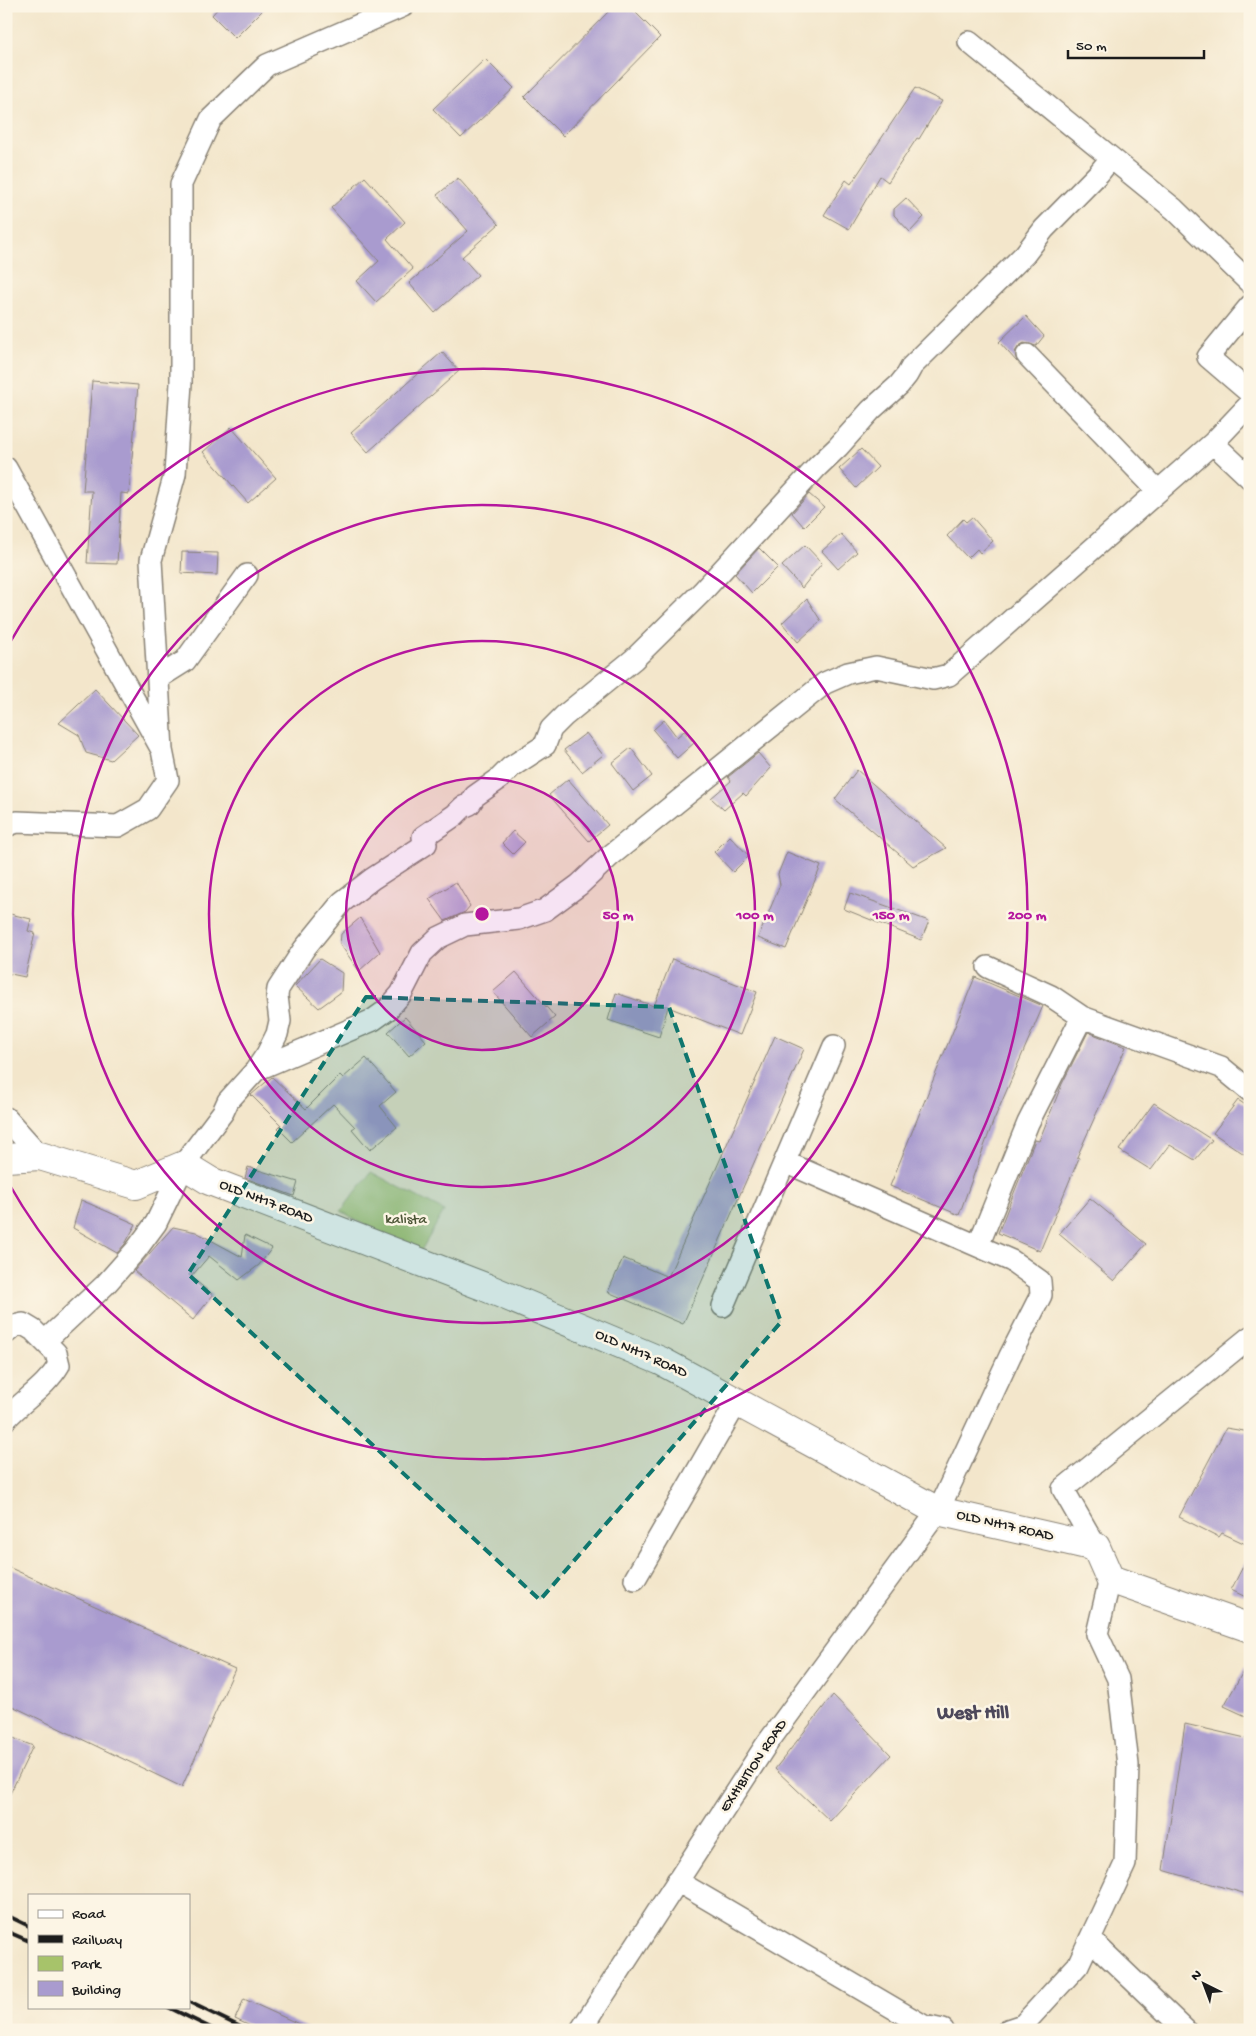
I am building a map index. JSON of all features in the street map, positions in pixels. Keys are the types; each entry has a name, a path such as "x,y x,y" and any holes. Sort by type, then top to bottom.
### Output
{"main road":[{"path":"6,1158 40,1156 136,1185 184,1165"},
{"name":"OLD NH17 ROAD","path":"184,1165 210,1181 485,1287 661,1361 938,1510 1096,1547"},
{"path":"1096,1547 1110,1579 1250,1628"}],"street":[{"path":"6,826 17,822 118,826 148,809 168,780 162,750 151,560 175,474 180,383 180,184 211,119 267,65 403,6"},
{"path":"969,42 1174,209 1249,280"},
{"path":"45,1341 105,1285 136,1250 156,1223 184,1165 223,1112 225,1105 256,1070 267,1054 278,1031 280,1021 278,989 304,949 338,907 372,879 426,844 423,837 456,815 463,807 470,804 475,796 499,779 511,767 545,745 551,729 564,716 644,650 728,565 777,509 838,447 871,410 899,385 912,366 942,334 999,282 1033,245 1044,229 1100,173 1111,158"},
{"path":"1250,306 1208,356 1250,394"},
{"path":"1027,355 1158,491"},
{"path":"256,1070 373,1020 387,1010 401,994 422,953 438,938 465,925 519,919 546,910 579,885 610,856 825,682 848,672 876,667 933,679 949,676 1213,443 1250,404"},
{"path":"1213,443 1250,478"},
{"path":"6,468 162,750"},
{"path":"158,678 184,661 247,575"},
{"path":"988,967 1051,996 1082,1016 1221,1067 1250,1091"},
{"path":"785,1162 978,1246 1028,1123 1082,1016"},
{"path":"724,1306 834,1046"},
{"path":"6,1118 40,1156"},
{"name":"EXHIBITION ROAD","path":"581,2030 766,1746 938,1510 1010,1356 1041,1295 1040,1281 1012,1261 978,1246"},
{"path":"6,1333 14,1326 24,1324 33,1330 56,1353 59,1365 42,1386 22,1402 6,1419"},
{"path":"1096,1547 1063,1490 1250,1337"},
{"path":"635,1580 737,1402"},
{"path":"1008,2030 1023,2025 1078,1965 1124,1864 1128,1765 1118,1679 1097,1634 1110,1579"},
{"path":"677,1881 924,2026 943,2030"},
{"path":"1090,1939 1186,2030"}],"highlighted area":[{"path":"366,997 669,1007 781,1322 540,1600 188,1274"}],"green space":[{"name":"kalista","path":"371,1172 444,1211 418,1256 341,1211"}],"building":[{"path":"220,6 267,6 235,38 212,15"},
{"path":"614,6 629,6 660,37 563,136 524,97"},
{"path":"485,59 514,88 461,138 433,109"},
{"path":"915,88 942,101 919,139 917,138 888,182 880,176 849,229 824,215 846,180 851,184"},
{"path":"365,177 405,222 387,239 413,269 376,302 357,281 379,261 331,208"},
{"path":"458,178 499,224 462,257 478,275 435,313 409,283 468,231 437,195"},
{"path":"906,198 924,217 910,232 894,215 894,209"},
{"path":"1026,316 1044,336 1036,346 1024,343 1019,346 1015,352 1017,362 999,342"},
{"path":"442,352 459,371 368,452 351,433"},
{"path":"92,381 138,385 129,494 121,493 117,564 87,563 92,491 83,491"},
{"path":"231,427 276,478 248,503 203,452"},
{"path":"861,449 878,467 856,488 839,469"},
{"path":"809,494 824,507 804,527 792,513"},
{"path":"972,517 993,541 980,553 977,549 968,558 947,536 963,519 966,522"},
{"path":"841,534 857,552 838,569 822,551"},
{"path":"805,545 822,563 802,588 782,566"},
{"path":"759,548 778,567 752,593 735,574"},
{"path":"182,552 218,553 217,575 181,573"},
{"path":"807,599 821,621 798,642 782,623"},
{"path":"95,689 138,735 111,760 86,753 79,735 59,723"},
{"path":"664,720 677,737 684,731 694,743 677,758 653,730"},
{"path":"586,733 603,755 582,772 564,750"},
{"path":"631,748 652,776 633,791 612,763"},
{"path":"758,753 771,768 746,796 743,793 724,810 711,798 731,781 728,777"},
{"path":"857,770 946,848 913,866 835,799"},
{"path":"568,779 608,825 589,841 549,795"},
{"path":"513,831 525,842 513,854 502,843"},
{"path":"730,836 749,856 733,872 714,852"},
{"path":"787,852 821,866 786,949 758,938 780,885 778,874"},
{"path":"456,882 470,906 465,912 445,921 429,899"},
{"path":"850,893 929,921 921,940 844,909"},
{"path":"6,913 31,919 28,931 35,933 25,977 6,973"},
{"path":"360,918 380,952 359,971 340,944 341,934"},
{"path":"320,959 342,973 341,992 319,1008 295,986"},
{"path":"672,959 757,992 740,1035 668,1007 659,1037 608,1020 616,993 654,1006"},
{"path":"516,972 555,1017 532,1037 493,992"},
{"path":"975,977 1043,1006 993,1122 959,1215 890,1186"},
{"path":"405,1017 426,1041 409,1056 388,1032"},
{"path":"1088,1032 1126,1047 1077,1157 1079,1158 1040,1251 998,1233 1035,1140 1039,1141 1062,1084"},
{"path":"775,1036 804,1049 683,1324 608,1292 623,1258 668,1277"},
{"path":"366,1058 396,1092 380,1106 397,1127 370,1150 352,1129 355,1127 333,1104 292,1142 278,1128 281,1125 251,1095 272,1077 306,1109 340,1075 343,1078"},
{"path":"1238,1100 1250,1108 1250,1158 1213,1133"},
{"path":"1154,1103 1212,1140 1195,1160 1170,1145 1151,1170 1119,1150"},
{"path":"248,1167 298,1182 294,1196 245,1178"},
{"path":"1090,1198 1146,1244 1114,1281 1059,1234"},
{"path":"81,1200 136,1224 125,1244 117,1253 73,1228"},
{"path":"173,1227 196,1232 242,1257 245,1235 272,1248 259,1265 239,1280 209,1256 191,1277 213,1295 193,1320 134,1271"},
{"path":"1226,1428 1250,1432 1250,1546 1222,1533 1219,1537 1179,1517"},
{"path":"1250,1553 1250,1599 1231,1590"},
{"path":"6,1566 235,1669 182,1787 6,1703"},
{"path":"1250,1659 1250,1718 1224,1706"},
{"path":"833,1695 891,1755 830,1821 775,1769"},
{"path":"1185,1724 1250,1739 1250,1895 1163,1870"},
{"path":"6,1735 33,1746 6,1802"},
{"path":"244,1999 312,2030 259,2030 235,2019"}],"railway":[{"path":"6,1915 28,1926"},
{"path":"6,1931 28,1941"},
{"path":"190,2002 247,2030"},
{"path":"170,2008 215,2030"}],"district":[{"name":"West Hill","path":"973,1714"}]}
